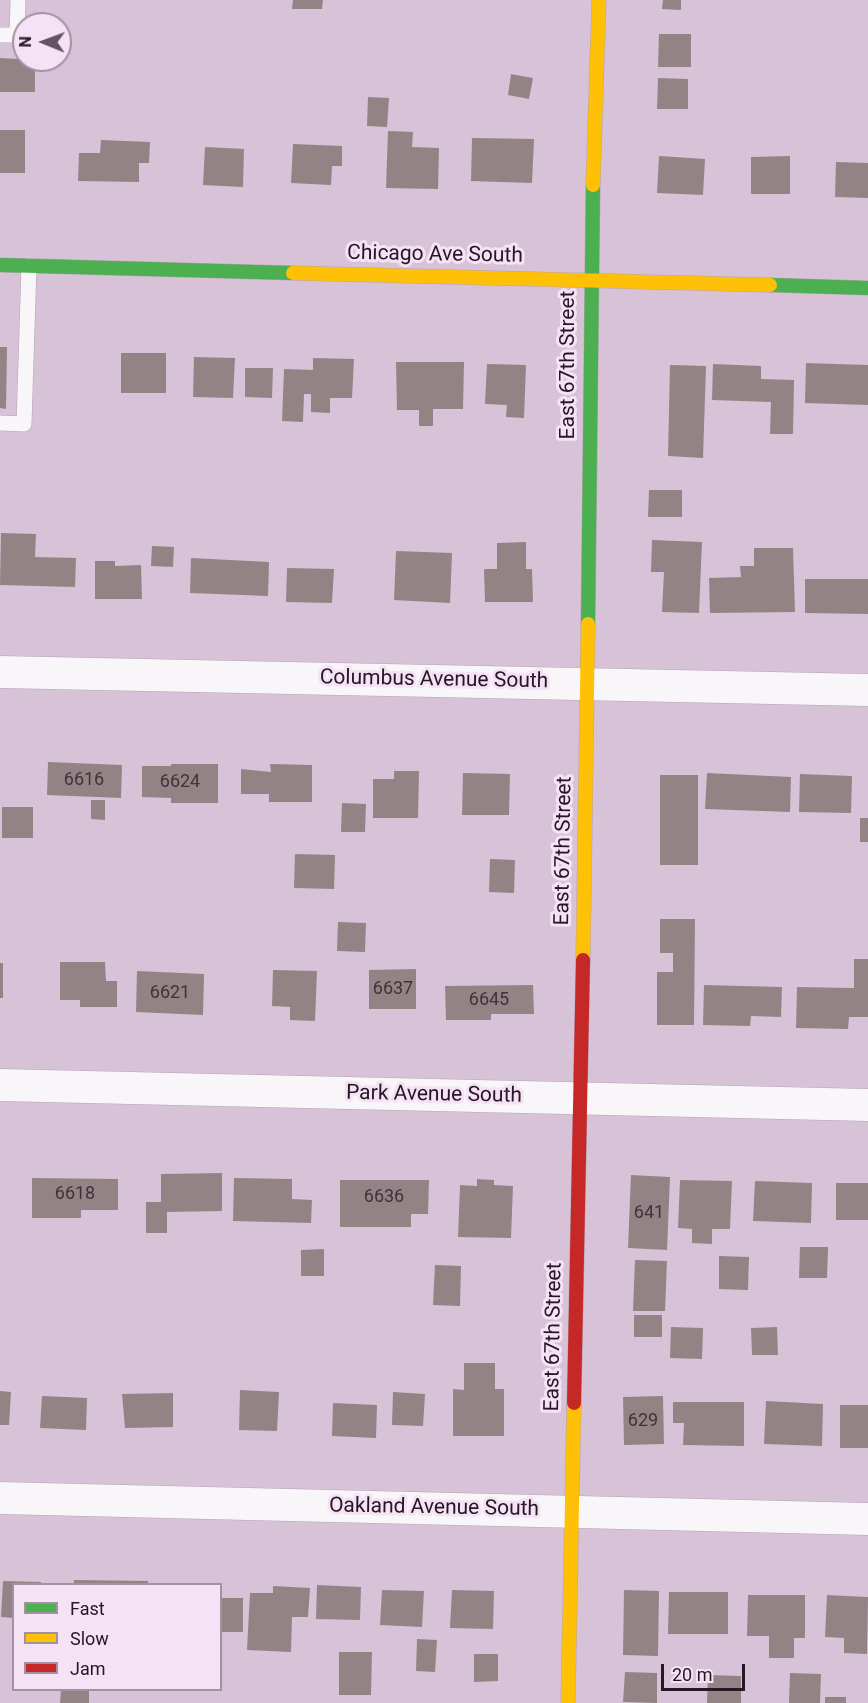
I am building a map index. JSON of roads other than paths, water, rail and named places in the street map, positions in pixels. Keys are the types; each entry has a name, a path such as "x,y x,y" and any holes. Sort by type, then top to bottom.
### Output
{"street":[{"name":"East 67th Street","path":"568,1703 588,683 590,279 599,0"},
{"name":"Chicago Ave South","path":"0,265 868,288"},
{"name":"Columbus Avenue South","path":"0,672 868,690"},
{"name":"Park Avenue South","path":"0,1085 868,1105"},
{"name":"Oakland Avenue South","path":"0,1498 868,1519"}],"lane":[{"path":"0,35 17,35 18,0"},
{"path":"0,423 24,424 29,266"}]}
